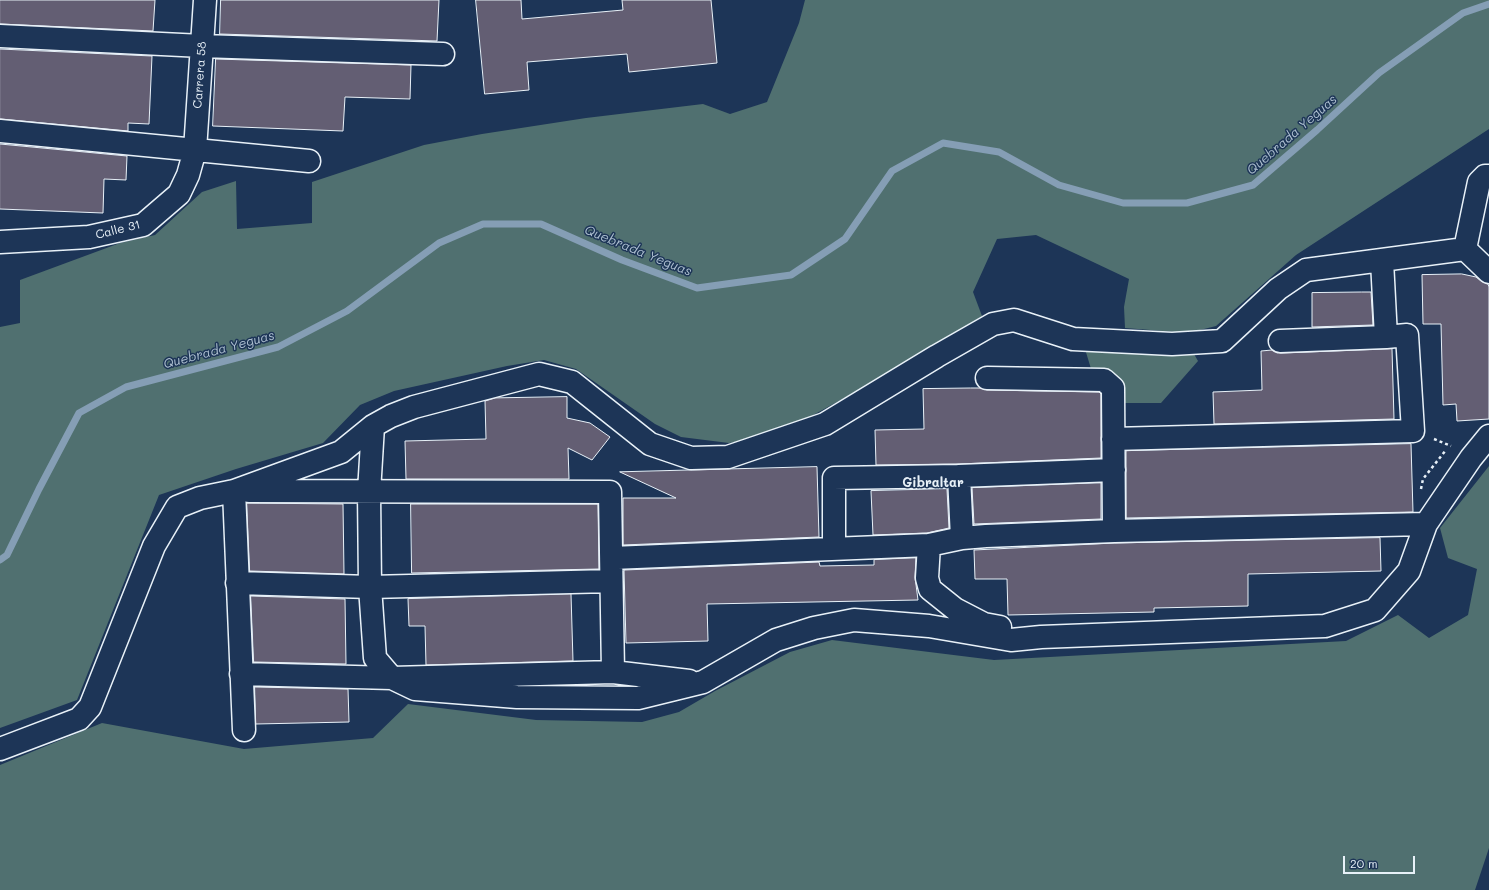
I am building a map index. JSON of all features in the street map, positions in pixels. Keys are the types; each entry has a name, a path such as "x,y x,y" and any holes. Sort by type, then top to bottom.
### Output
{"street":[{"name":"Carrera 58","path":"195,150 205,0"},
{"path":"0,36 202,46 444,54"},
{"path":"0,131 309,161"},
{"name":"Calle 31","path":"0,242 89,237 143,225 179,194 188,175 195,150"},
{"path":"1465,249 1480,182 1485,176 1489,176"},
{"path":"0,749 79,719 90,707 154,546 177,507 200,498 234,491 341,452 373,426 391,416 414,407 539,374 572,382 650,444 691,458 728,457 825,424 993,324 1014,320 1073,339 1172,344 1222,341 1278,289 1306,270 1465,249"},
{"path":"1465,249 1489,272"},
{"path":"1382,261 1386,337"},
{"path":"1113,439 1413,430 1406,335 1280,341"},
{"path":"987,378 1104,380 1113,388 1114,531"},
{"path":"373,426 369,492 370,587 375,658 392,678 415,689 517,697 638,698 703,682 776,640 814,628 854,620 929,626 1011,640 1041,637 1325,626 1375,610 1409,571 1426,524 1471,458 1489,436"},
{"path":"834,548 834,478 959,476 1114,470"},
{"path":"959,476 962,538"},
{"path":"234,491 610,492 613,672"},
{"path":"234,491 244,730"},
{"path":"612,558 929,545 962,538 1114,531 1426,524"},
{"path":"929,545 927,578 930,589 955,609 984,624 1041,637"},
{"path":"237,583 370,587 611,581"},
{"path":"241,674 392,678 613,672 703,682"}],"path":[{"path":"1413,430 1450,445 1471,458"}],"green space":[{"path":"805,0 1489,0 1489,129 1296,255 1216,326 1188,333 1125,328 1124,307 1129,279 1036,235 997,239 973,292 982,316 908,363 806,419 755,439 729,443 681,437 655,424 576,369 544,360 507,366 394,391 360,405 323,443 236,469 159,495 77,700 0,728 0,327 20,323 20,280 120,243 155,235 202,192 236,181 237,229 312,223 312,182 424,145 482,134 586,118 703,104 730,114 767,102 799,23"},
{"path":"1085,349 1194,354 1198,361 1161,403 1122,403 1092,372"},
{"path":"1489,466 1489,848 1475,890 0,890 0,765 102,723 244,749 373,738 408,704 536,720 642,722 679,712 715,691 790,652 832,640 994,660 1346,641 1398,615 1429,638 1468,615 1477,569 1448,558 1440,528"}],"building":[{"path":"0,0 155,0 153,31 0,24"},
{"path":"221,0 439,0 437,41 220,34"},
{"path":"476,0 521,0 522,19 623,10 622,0 711,0 717,63 629,72 627,54 527,62 529,90 485,94"},
{"path":"0,49 152,56 149,124 128,123 128,131 0,119"},
{"path":"216,59 411,65 410,99 345,97 343,131 213,126"},
{"path":"0,144 127,156 126,180 104,179 103,213 0,209"},
{"path":"1462,274 1476,277 1488,284 1489,287 1489,419 1457,421 1456,404 1443,405 1441,324 1423,324 1422,275"},
{"path":"1371,292 1373,325 1312,327 1312,293"},
{"path":"1392,349 1394,419 1214,424 1213,392 1262,390 1261,351 1272,350 1280,353"},
{"path":"980,388 987,390 1099,392 1101,394 1101,458 959,464 876,465 875,430 924,429 923,389"},
{"path":"567,397 567,418 590,423 610,437 592,460 568,448 569,479 406,479 405,441 486,439 485,401 495,398"},
{"path":"1411,444 1413,512 1126,518 1126,451"},
{"path":"817,467 819,537 623,545 623,498 676,498 620,472"},
{"path":"1101,483 1101,519 974,524 972,488"},
{"path":"947,489 949,528 927,533 873,535 871,491"},
{"path":"247,503 343,504 344,574 250,571"},
{"path":"411,504 598,504 599,569 412,573"},
{"path":"1380,538 1381,571 1248,574 1248,606 1154,608 1154,612 1008,615 1007,579 975,579 974,550 1114,543"},
{"path":"916,558 915,577 918,600 707,604 708,641 626,643 624,570 819,562 820,566 874,565 874,560"},
{"path":"571,594 573,661 426,665 425,626 409,626 408,599"},
{"path":"251,596 345,599 346,664 254,662"},
{"path":"255,687 348,689 349,722 256,724"}],"waterway":[{"name":"Quebrada Yeguas","path":"0,560 7,555 39,489 79,413 126,387 278,347 347,311 439,243 483,224 541,224 622,260 697,288 791,275 845,239 892,171 943,143 999,152 1059,185 1123,203 1187,203 1253,185 1317,130 1379,73 1463,13 1489,4"}],"district":[{"name":"Gibraltar","path":"933,483"}]}
